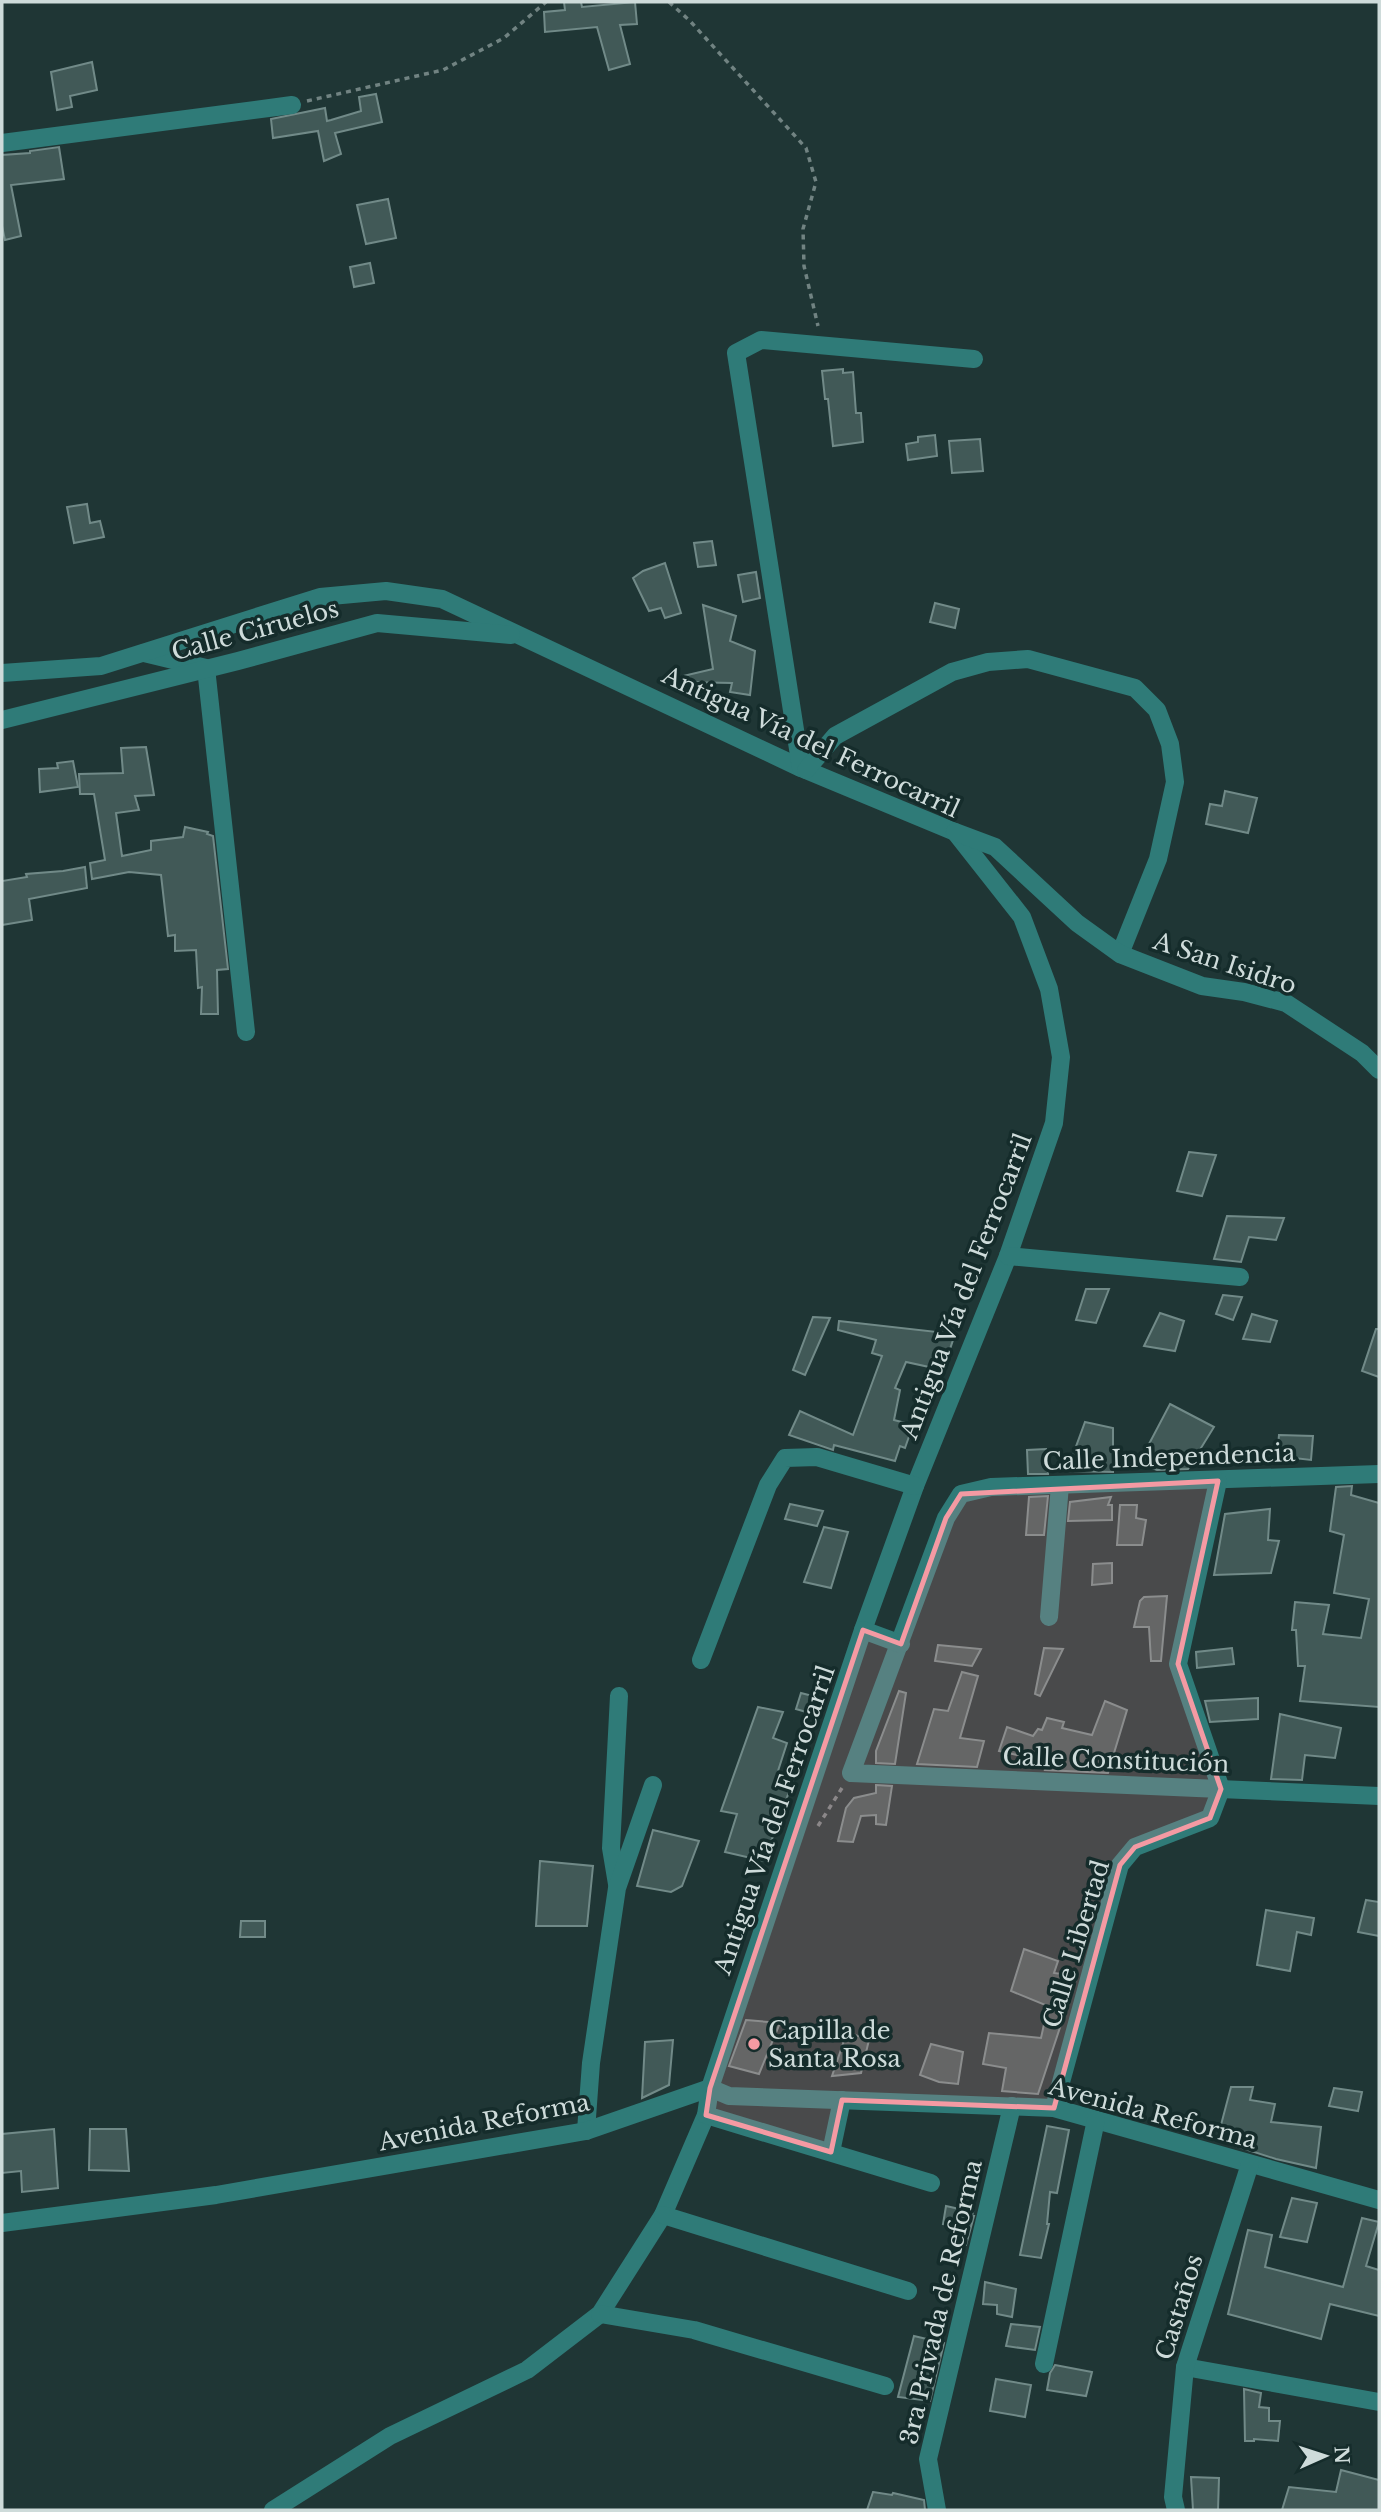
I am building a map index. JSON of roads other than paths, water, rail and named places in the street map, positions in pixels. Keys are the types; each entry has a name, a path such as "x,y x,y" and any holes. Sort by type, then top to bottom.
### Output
{"street":[{"path":"2,144 292,105"},
{"path":"804,769 736,353 761,340 974,359"},
{"name":"Antigua Vía del Ferrocarril","path":"2,673 101,666 320,597 386,591 442,598 804,769 955,832 1022,917 1049,989 1061,1057 1054,1123 1007,1256 915,1486 863,1630 710,2088 706,2116 663,2215 600,2314 527,2370 390,2436 273,2510"},
{"name":"Calle Ciruelos","path":"2,720 377,623 525,636"},
{"path":"144,653 206,668 246,1032"},
{"path":"804,769 835,736 952,672 988,662 1028,659 1135,688 1157,710 1170,744 1175,782 1158,859 1121,954"},
{"name":"A San Isidro","path":"955,832 995,847 1077,923 1121,954 1202,986 1244,992 1286,1003 1362,1053 1379,1070"},
{"path":"1007,1256 1240,1277"},
{"path":"701,1660 768,1485 785,1458 817,1457 915,1486"},
{"name":"Calle Independencia","path":"901,1643 946,1518 961,1494 991,1487 1379,1474"},
{"path":"1219,1481 1178,1664 1221,1789"},
{"path":"1049,1617 1060,1485"},
{"path":"863,1630 901,1643"},
{"name":"Calle Constitución","path":"901,1643 851,1773 1379,1796"},
{"path":"617,1888 611,1848 619,1696"},
{"path":"586,2131 591,2063 617,1888 653,1785"},
{"name":"Calle Libertad","path":"1054,2108 1121,1865 1135,1847 1210,1818 1221,1789"},
{"name":"Avenida Reforma","path":"2,2223 216,2196 586,2131 710,2088 729,2096 1054,2108 1379,2200"},
{"path":"831,2152 842,2100"},
{"name":"3ra Privada de Reforma","path":"937,2510 928,2459 1012,2106"},
{"path":"706,2116 931,2183"},
{"path":"1044,2364 1096,2120"},
{"name":"Castaños","path":"1175,2510 1185,2367 1250,2164"},
{"path":"663,2215 908,2291"},
{"path":"600,2314 694,2330 884,2386"},
{"path":"1185,2367 1379,2402"}],"place":[{"name":"Capilla de Santa Rosa","path":"754,2044"}]}
